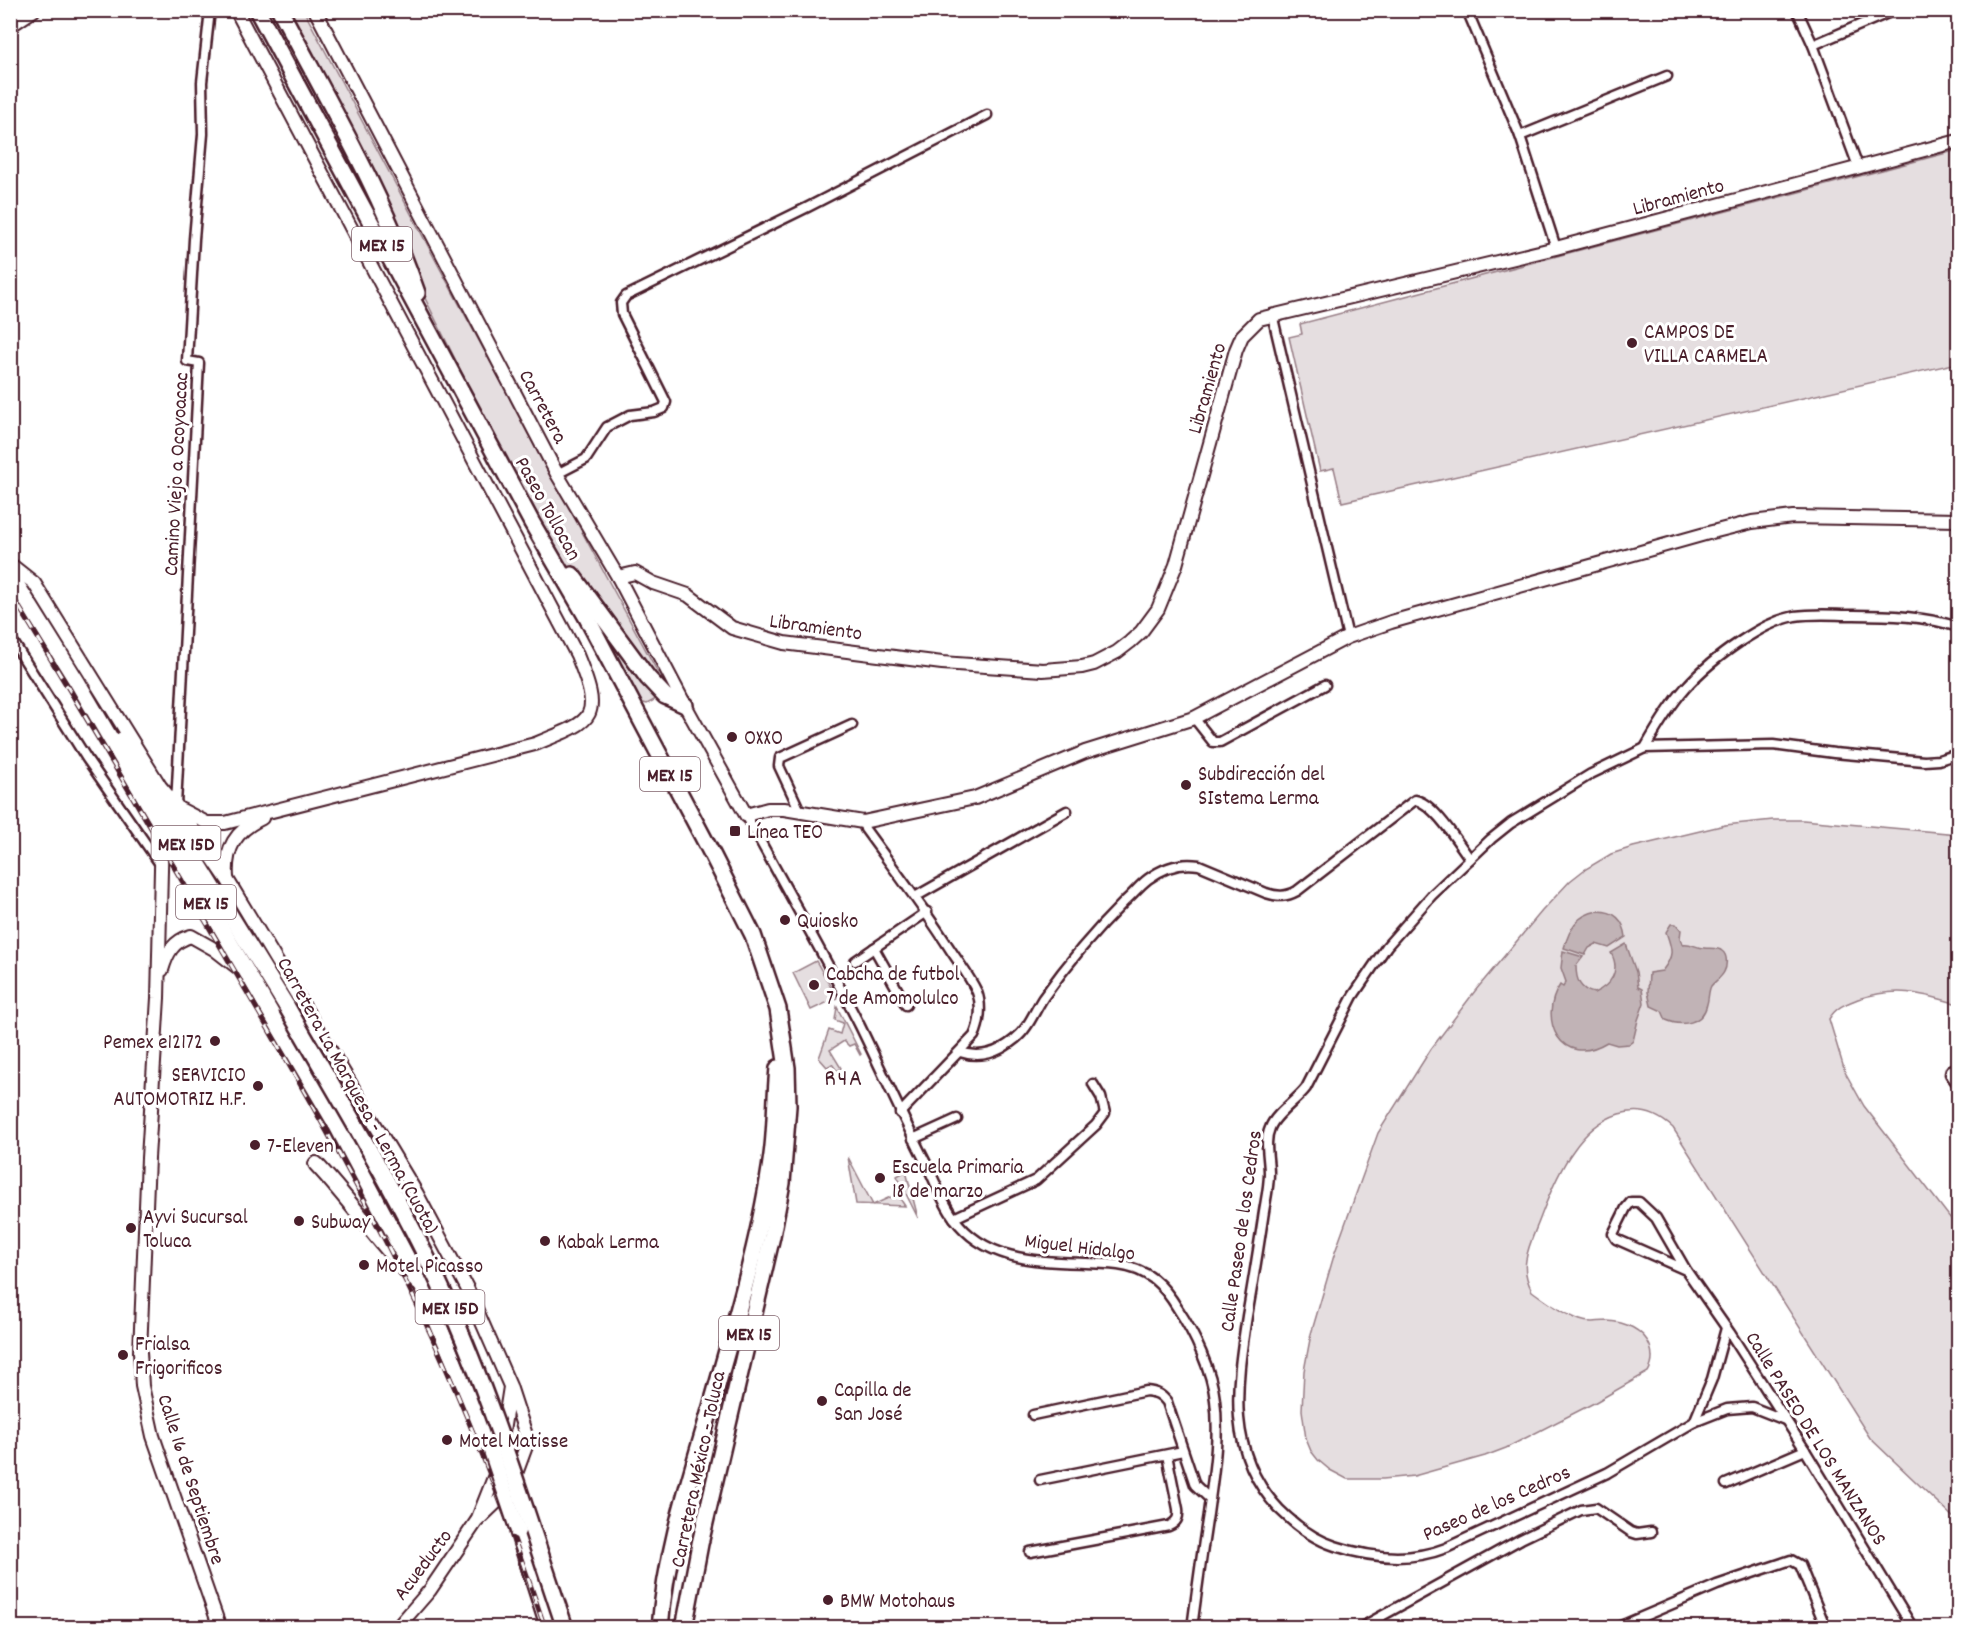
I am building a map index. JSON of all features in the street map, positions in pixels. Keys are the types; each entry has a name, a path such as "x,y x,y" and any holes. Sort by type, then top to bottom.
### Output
{"highway":[{"name":"Paseo Tollocan","path":"257,10 532,523 637,711 753,935 778,1009 783,1035"},
{"path":"280,10 368,177 402,251 429,330"},
{"path":"532,523 648,678 665,696 685,705"},
{"name":"MEX 15","path":"10,574 78,683 337,1126 424,1290 490,1448"},
{"name":"Carretera La Marquesa - Lerma (Cuota)","path":"78,683 111,722 235,920 408,1219 444,1293 476,1367 566,1628"},
{"path":"660,1622 682,1507 735,1321 763,1203 775,1135 777,1071 783,1035"},
{"name":"Carretera México - Toluca","path":"684,1628 700,1544 772,1236 782,1183 788,1106 783,1035"},
{"name":"MEX 15","path":"518,1531 549,1628"}],"main road":[{"path":"10,26 34,10"},
{"path":"176,805 191,816 207,823 225,823 535,744 584,723 591,709 587,679 577,655 236,10"},
{"name":"Carretera","path":"315,10 557,474 618,577 746,815"},
{"name":"Libramiento","path":"618,577 635,573 653,583 688,595 732,628 784,643 942,663 1043,669 1082,667 1094,664 1130,642 1141,632 1158,609 1176,565 1236,350 1242,336 1259,318 1556,248 1959,141"},
{"path":"746,815 768,809 800,811 863,822 975,798 1085,752 1194,718 1348,637 1403,618 1752,522 1815,516 1959,520"},
{"path":"10,564 34,583 159,786 176,805 227,879 417,1194 466,1288 510,1386 528,1442 514,1479 502,1497 476,1522"},
{"path":"227,879 226,859 233,842 243,830 276,811"},
{"name":"Calle 16 de Septiembre","path":"162,827 158,980 140,1352 142,1386 146,1412 156,1446 220,1628"},
{"path":"158,980 171,947 181,939 191,936 250,977"},
{"path":"316,1164 341,1190 393,1258 424,1290"},
{"path":"476,1522 495,1475 510,1386"},
{"name":"MEX 15","path":"490,1448 518,1531"},
{"name":"Acueducto","path":"398,1628 430,1590 476,1522"}],"street":[{"name":"Camino Viejo a Ocoyoacac","path":"176,805 199,363 187,361 203,134 202,82 210,10"},
{"path":"1467,10 1520,136 1556,248"},
{"path":"1797,10 1813,45 1859,169"},
{"path":"1813,45 1895,10"},
{"path":"1520,136 1667,76"},
{"path":"557,474 586,459 607,427 630,414 654,412 664,408 666,402 622,314 621,303 626,296 808,207 987,115"},
{"path":"1272,314 1348,637"},
{"path":"1645,748 1666,710 1689,682 1716,658 1777,621 1816,614 1879,615 1913,618 1959,627"},
{"path":"10,637 87,759 160,864"},
{"path":"1194,718 1213,742 1220,742 1325,685"},
{"path":"800,811 779,766 780,758 852,725"},
{"name":"Calle Paseo de los Cedros","path":"1239,1371 1269,1184 1267,1143 1270,1126 1306,1088 1353,996 1387,946 1432,895 1498,834 1535,807 1591,774 1645,748 1773,745 1924,761 1939,760 1959,754"},
{"path":"960,1052 971,1056 986,1055 1016,1039 1054,983 1112,914 1147,880 1171,867 1188,863 1199,865 1274,896 1286,896 1298,891 1415,800 1423,801 1436,814 1470,859"},
{"path":"915,897 1067,811"},
{"name":"Miguel Hidalgo","path":"746,815 860,1026 900,1113 954,1218 982,1244 1000,1253 1027,1260 1119,1265 1138,1270 1156,1280 1185,1318 1212,1381 1217,1426 1210,1499 1191,1628"},
{"path":"863,822 927,912 977,993 979,1027 974,1036 900,1113"},
{"path":"855,961 927,912"},
{"path":"874,948 906,1005"},
{"path":"1959,1067 1951,1070 1950,1074 1959,1085"},
{"path":"954,1218 1036,1180 1096,1125 1105,1113 1101,1097 1093,1084"},
{"path":"913,1138 957,1119"},
{"name":"Calle PASEO DE LOS MANZANOS","path":"1686,1270 1616,1239 1613,1234 1617,1224 1631,1202 1639,1202 1656,1218 1686,1270 1805,1450 1913,1628"},
{"path":"1694,1422 1712,1379 1726,1328"},
{"name":"Paseo de los Cedros","path":"1239,1371 1239,1427 1248,1463 1264,1490 1285,1515 1311,1536 1346,1550 1377,1557 1411,1557 1446,1548 1607,1473 1694,1422 1727,1409 1744,1406 1759,1408 1785,1420"},
{"path":"1033,1415 1146,1391 1156,1392 1167,1402 1195,1485 1210,1499"},
{"path":"1726,1484 1805,1450"},
{"path":"1040,1480 1183,1451"},
{"path":"1030,1552 1175,1523 1179,1517 1167,1455"},
{"path":"1360,1628 1521,1539 1581,1510 1596,1508 1631,1532 1637,1534 1651,1532"},
{"path":"1616,1628 1717,1585 1794,1560 1800,1565 1826,1628"}],"shaded area":[{"path":"283,11 304,11 663,682 658,698 647,704 637,701 547,545"},
{"name":"CAMPOS DE VILLA CARMELA","path":"1958,150 1958,363 1342,502 1334,468 1320,471 1289,337 1302,334 1300,324"},
{"path":"1773,820 1803,820 1958,834 1958,1004 1920,994 1885,993 1845,1004 1829,1019 1845,1072 1864,1106 1958,1228 1958,1522 1870,1438 1673,1128 1660,1118 1646,1113 1619,1114 1606,1120 1583,1139 1568,1158 1551,1191 1532,1238 1525,1268 1532,1291 1561,1311 1584,1321 1608,1321 1626,1325 1643,1335 1650,1346 1652,1356 1648,1372 1594,1403 1506,1448 1485,1456 1414,1476 1383,1479 1347,1479 1330,1470 1311,1451 1306,1439 1302,1410 1304,1371 1311,1334 1335,1252 1378,1133 1431,1049 1475,991 1542,911 1570,881 1584,870 1611,854 1633,847 1725,825"},
{"path":"1598,911 1610,913 1618,918 1626,937 1609,948 1596,944 1589,948 1585,955 1564,948 1569,934 1579,919"},
{"path":"1671,924 1676,924 1681,930 1682,944 1718,949 1724,953 1726,958 1724,972 1710,988 1705,1011 1691,1022 1679,1023 1666,1020 1662,1011 1651,1006 1648,992 1649,973 1662,971 1671,956 1666,932"},
{"path":"1626,944 1636,972 1638,987 1642,989 1644,1003 1633,1041 1629,1044 1617,1045 1607,1042 1591,1049 1577,1050 1566,1045 1558,1037 1551,1012 1560,985 1563,987 1566,982 1561,968 1563,951 1583,957 1576,966 1578,980 1582,987 1594,993 1613,977 1615,966 1611,953"},
{"name":"Cabcha de futbol 7 de Amomolulco","path":"816,961 837,998 811,1010 793,973"},
{"path":"837,1007 861,1054 854,1044 849,1046 844,1041 830,1050 841,1068 837,1071 832,1064 827,1067 819,1058 829,1030 840,1034 843,1023 835,1020"},
{"path":"848,1157 873,1205 856,1204"},
{"path":"906,1171 918,1218 897,1176"},
{"path":"897,1194 905,1206 874,1205"}],"railway":[{"path":"10,592 118,771 275,1040 374,1219 438,1349 502,1507 545,1628"}],"place":[{"name":"CAMPOS DE VILLA CARMELA","path":"1632,343"},
{"name":"OXXO","path":"732,737"},
{"name":"Subdirección del SIstema Lerma","path":"1186,785"},
{"name":"Línea TEO","path":"735,831"},
{"name":"Quiosko","path":"785,920"},
{"name":"Cabcha de futbol 7 de Amomolulco","path":"814,985"},
{"name":"Pemex e12172","path":"215,1041"},
{"name":"SERVICIO AUTOMOTRIZ H.F.","path":"258,1086"},
{"name":"7-Eleven","path":"255,1145"},
{"name":"Escuela Primaria 18 de marzo","path":"880,1178"},
{"name":"Subway","path":"299,1221"},
{"name":"Ayvi Sucursal Toluca","path":"131,1228"},
{"name":"Kabak Lerma","path":"545,1241"},
{"name":"Motel Picasso","path":"364,1265"},
{"name":"Frialsa Frigorificos","path":"123,1355"},
{"name":"Capilla de San José","path":"822,1401"},
{"name":"Motel Matisse","path":"447,1440"},
{"name":"BMW Motohaus","path":"828,1600"}],"district":[{"name":"R4A","path":"844,1077"}]}
